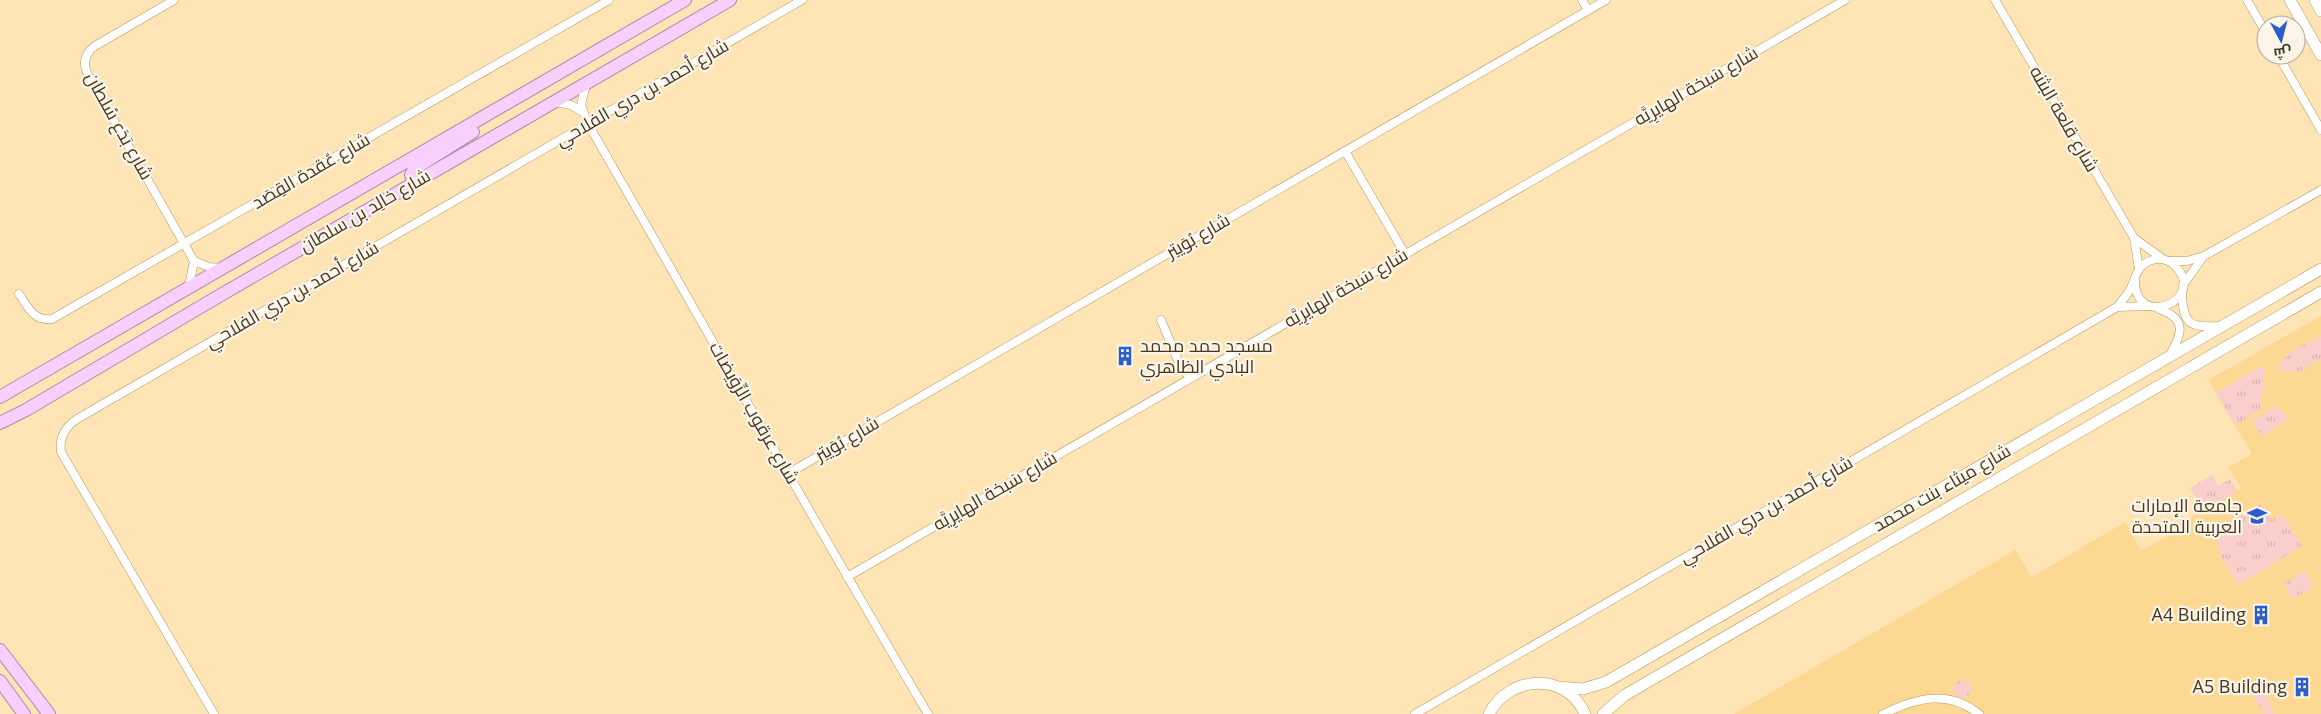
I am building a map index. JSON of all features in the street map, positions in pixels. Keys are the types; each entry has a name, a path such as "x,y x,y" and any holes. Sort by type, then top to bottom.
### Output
{"main road":[{"name":"شارع خالِد بن سلطان","path":"0,397 685,0"},
{"name":"شارع خالِد بن سلطان","path":"0,423 26,410 730,0"},
{"path":"2290,0 2321,55"},
{"path":"2315,0 2321,11"},
{"path":"414,183 410,175 414,169 496,118 516,98"},
{"name":"شارع ميثاء بنت محمد","path":"1489,714 1498,700 1518,686 1534,682 1558,687 1583,689 1606,682 2320,269"},
{"name":"شارع ميثاء بنت محمد","path":"1603,714 1614,702 1634,690 2321,292"},
{"path":"0,650 49,714"},
{"path":"0,681 24,714"},
{"path":"1558,687 1573,697 1585,714"}],"street":[{"name":"شارع بَدَع سُلطان","path":"174,0 94,46 86,57 85,66 88,75 194,261"},
{"name":"شارع عُقدة القِصَد","path":"20,294 34,316 43,320 52,319 186,244 609,0"},
{"name":"شارع أحمد بن دري الفلاحي","path":"214,714 62,452 60,445 65,430 77,419 802,0"},
{"path":"1582,0 1588,10"},
{"name":"شارع بُوَيتِر","path":"789,473 1606,0"},
{"name":"شارع سَبخة الهايرِيَّه","path":"847,577 1845,0"},
{"name":"شارع قلعة البثنه","path":"1995,0 2134,238 2139,269"},
{"path":"2248,0 2256,15"},
{"path":"2284,65 2321,130"},
{"path":"554,102 566,103 581,111 581,99 587,82"},
{"name":"شارع عرقوب الرِّوَيضات","path":"581,111 847,577 928,714"},
{"path":"1345,151 1405,254"},
{"path":"2168,358 2178,341 2180,326 2172,314 2139,298 2135,289 2135,280 2139,269 2150,260 2187,261 2204,256 2321,190"},
{"name":"شارع قلعة البثنه","path":"2134,238 2166,260"},
{"path":"2153,306 2171,304 2204,256"},
{"path":"2166,260 2181,272 2182,310 2188,321 2198,327 2222,326"},
{"path":"189,288 194,261 209,267 225,268"},
{"name":"شارع أحمد بن دري الفلاحي","path":"1415,714 2117,307 2135,280"},
{"name":"شارع أحمد بن دري الفلاحي","path":"2117,307 2153,306"},
{"path":"1161,320 1179,363 1190,378"},
{"path":"1883,714 1921,698 1942,697 1968,706 1978,714"}],"shaded area":[{"name":"جامعة الإمارات العربية المتحدة","path":"2321,316 2321,714 1734,714 2015,550 2032,577 2125,522 2141,551 2166,537 2164,533 2241,488 2229,467 2252,454 2208,380"}],"green space":[{"path":"2321,336 2321,359 2298,372 2278,370 2280,364 2289,353"},
{"path":"2262,366 2265,370 2261,409 2235,425 2216,393"},
{"path":"2276,406 2287,416 2284,422 2262,437 2252,421"},
{"path":"2212,475 2218,486 2230,479 2237,491 2203,510 2190,488"},
{"path":"2262,504 2272,520 2282,514 2302,546 2238,585 2221,554 2218,544 2219,536 2232,522"},
{"path":"2305,571 2314,587 2292,599 2284,584"},
{"path":"1958,680 1966,680 1971,685 1969,696 1958,698 1953,693 1953,685"},
{"path":"2258,684 2260,689 2263,687 2274,714 2265,714 2248,689"}],"place":[{"name":"مسجد حمد محمد البادي الظاهري","path":"1125,356"},
{"name":"جامعة الإمارات العربية المتحدة","path":"2257,516"},
{"name":"A4 Building","path":"2261,615"},
{"name":"A5 Building","path":"2302,687"}]}
